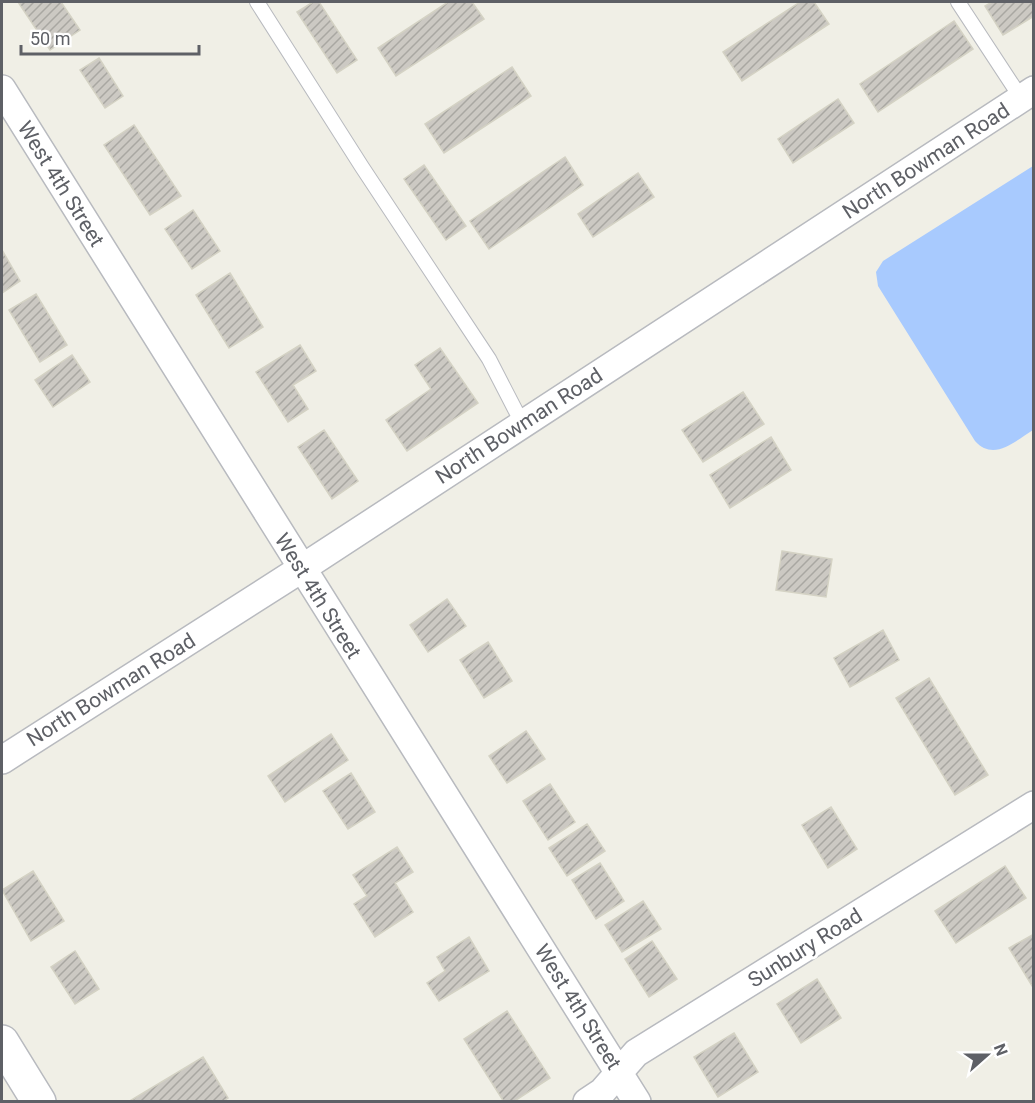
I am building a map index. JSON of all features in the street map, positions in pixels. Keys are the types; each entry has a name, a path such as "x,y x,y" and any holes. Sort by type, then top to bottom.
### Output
{"street":[{"name":"West 4th Street","path":"2,89 301,569 637,1101"},
{"name":"North Bowman Road","path":"2,760 301,569 1027,94"},
{"name":"Sunbury Road","path":"587,1101 602,1092 636,1053 1034,805"},
{"path":"2,1042 39,1101"}],"lane":[{"path":"257,2 362,167 489,359 522,423"},
{"path":"958,2 1027,94"}],"water":[{"path":"1033,166 1033,430 1004,448 990,450 975,441 878,286 876,272 883,261"}],"building":[{"path":"18,2 61,2 80,30 50,50"},
{"path":"313,2 319,2 357,60 337,73 297,12"},
{"path":"448,2 472,2 484,19 396,76 378,48"},
{"path":"800,2 814,2 829,24 742,81 723,52"},
{"path":"992,2 1034,2 1034,16 1003,35 985,6"},
{"path":"954,21 973,49 878,112 860,84"},
{"path":"99,58 123,96 105,108 80,70"},
{"path":"512,67 531,96 444,153 425,124"},
{"path":"838,99 854,123 793,163 778,139"},
{"path":"134,125 181,196 150,215 104,145"},
{"path":"565,157 583,185 489,249 470,221"},
{"path":"424,165 466,226 446,240 404,179"},
{"path":"638,173 654,197 593,237 578,214"},
{"path":"193,210 220,251 192,269 165,229"},
{"path":"2,250 20,281 2,293"},
{"path":"230,273 263,327 229,348 196,295"},
{"path":"36,294 67,345 40,362 9,310"},
{"path":"300,345 316,371 293,385 308,409 288,422 256,372"},
{"path":"440,348 478,403 407,451 386,420 431,389 415,365"},
{"path":"72,355 90,382 53,407 35,380"},
{"path":"743,392 764,424 703,462 682,430"},
{"path":"324,430 358,481 332,499 298,447"},
{"path":"771,437 791,470 730,508 710,475"},
{"path":"782,551 832,559 826,597 776,590"},
{"path":"447,599 466,626 428,652 410,625"},
{"path":"883,630 899,660 850,687 834,658"},
{"path":"488,642 512,681 484,698 460,660"},
{"path":"929,678 988,775 955,795 896,698"},
{"path":"526,731 545,759 507,783 489,756"},
{"path":"331,734 348,760 285,802 268,776"},
{"path":"351,773 375,812 348,829 323,791"},
{"path":"550,784 575,822 548,840 523,801"},
{"path":"831,807 857,849 828,868 802,825"},
{"path":"587,824 605,851 567,876 549,848"},
{"path":"397,847 413,872 395,883 413,912 375,937 354,904 367,896 353,875"},
{"path":"600,863 624,901 596,919 572,880"},
{"path":"1005,866 1026,898 956,943 935,911"},
{"path":"33,871 64,921 31,941 2,890"},
{"path":"643,901 661,929 622,952 605,925"},
{"path":"1034,934 1034,989 1009,948"},
{"path":"469,937 489,971 439,1001 427,983 445,971 437,957"},
{"path":"652,941 677,979 649,997 625,959"},
{"path":"75,951 99,989 75,1004 51,967"},
{"path":"817,979 841,1018 801,1043 777,1004"},
{"path":"507,1011 550,1078 513,1102 504,1102 464,1039"},
{"path":"734,1033 758,1072 718,1097 694,1057"},
{"path":"203,1057 228,1098 222,1102 128,1102"}]}
